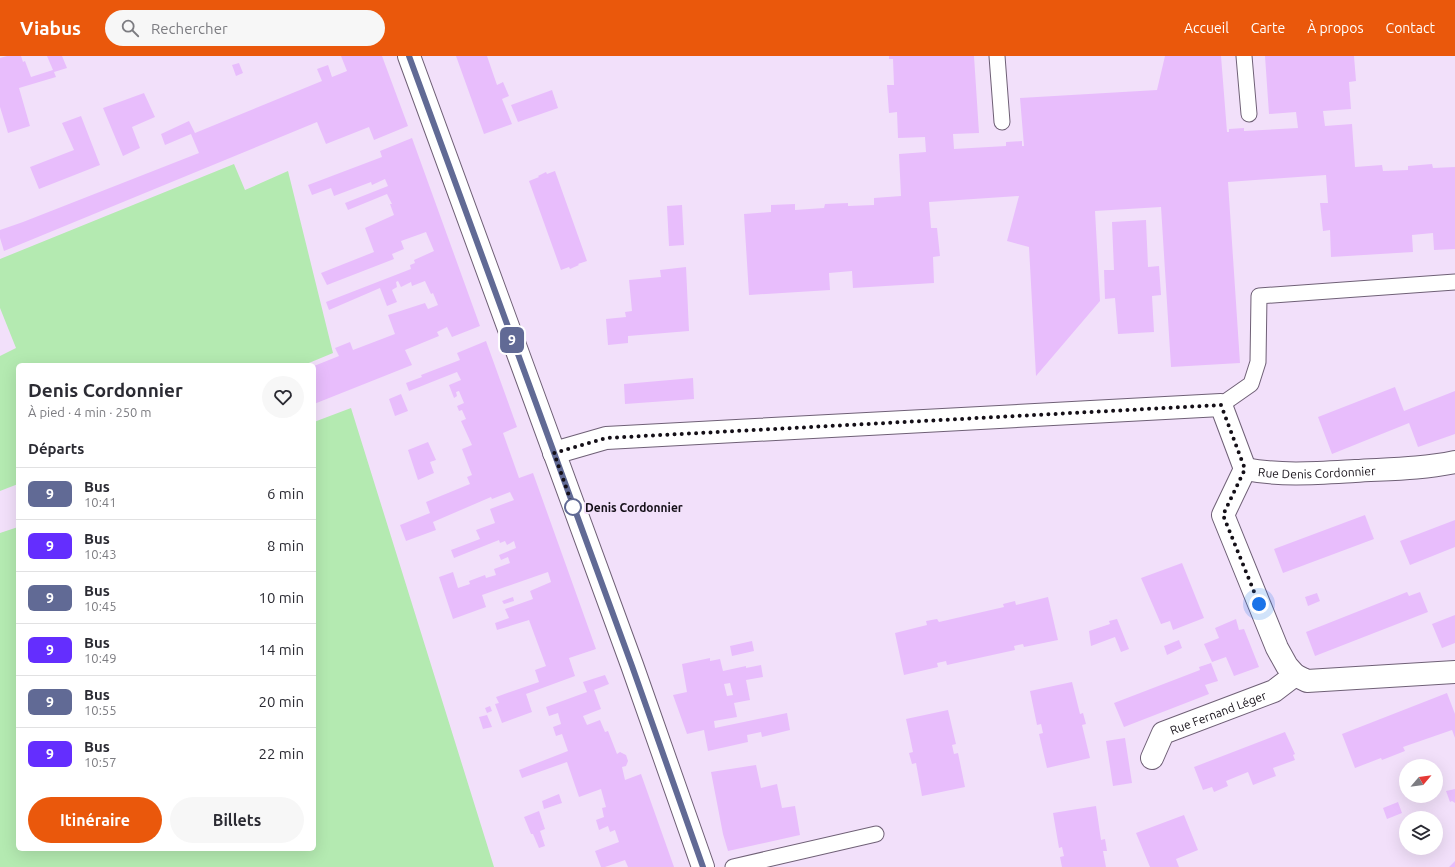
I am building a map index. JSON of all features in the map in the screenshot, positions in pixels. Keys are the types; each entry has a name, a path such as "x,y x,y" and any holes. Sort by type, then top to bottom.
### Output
{"street":[{"path":"409,56 632,666 703,867"},
{"path":"554,453 606,438 1221,405"},
{"name":"Rue Denis Cordonnier","path":"1221,405 1245,469 1260,472 1332,472 1429,467 1455,462"},
{"path":"1245,469 1223,515 1277,648 1287,666 1295,675 1307,681 1455,672"},
{"name":"Rue Fernand Léger","path":"1152,758 1162,733 1274,691 1295,675"}],"lane":[{"path":"997,56 1002,122"},
{"path":"1244,56 1249,114"},
{"path":"1221,405 1251,384 1258,362 1259,296 1455,282"},
{"path":"733,867 876,834"}],"green space":[{"path":"234,164 245,190 288,171 333,353 309,363 16,363 16,485 0,491 0,356 16,348 0,308 0,259"},
{"path":"351,408 494,867 0,867 0,533 16,528 16,851 316,851 316,421"}],"building":[{"path":"7,56 21,56 23,62 25,61 31,77 53,70 47,56 62,56 67,68 54,72 56,77 19,88 30,126 8,133 0,107 0,58"},
{"path":"341,56 382,56 408,126 374,140 369,127 326,144 317,122 4,251 0,238 0,230 199,153 191,134 165,145 161,134 189,121 195,133 322,81 317,69 328,65 332,77 347,71"},
{"path":"456,56 487,56 497,85 503,82 509,96 502,99 512,124 484,134"},
{"path":"889,56 974,56 979,133 953,134 954,149 1006,146 1006,142 1022,141 1022,146 1024,146 1020,98 1157,90 1165,56 1221,56 1227,132 1229,132 1229,129 1244,128 1244,131 1298,128 1296,112 1269,114 1265,56 1354,56 1356,81 1349,82 1351,109 1323,111 1325,126 1352,124 1355,167 1382,165 1383,171 1408,170 1408,166 1432,164 1433,168 1455,167 1455,249 1434,250 1433,233 1412,235 1413,252 1331,257 1330,230 1323,231 1320,203 1328,203 1326,175 1228,182 1240,363 1171,367 1161,207 1095,211 1100,301 1036,376 1029,247 1007,241 1019,196 929,202 931,228 937,228 940,256 933,257 934,283 853,288 852,271 829,273 830,290 749,295 744,214 771,212 771,205 795,204 795,210 824,208 825,204 848,203 848,206 874,205 874,198 901,196 899,154 926,152 925,137 898,138 897,112 889,113 887,85 894,85 893,59 889,59"},
{"path":"239,63 243,73 236,76 232,65"},
{"path":"552,90 558,108 518,122 511,105"},
{"path":"144,93 155,117 132,127 140,148 123,156 103,108"},
{"path":"81,116 100,165 39,189 30,167 74,150 62,123"},
{"path":"412,138 480,326 452,337 447,327 437,332 439,336 405,350 412,365 316,403 316,365 339,356 335,348 350,342 353,350 395,334 388,315 425,303 428,309 438,305 433,293 431,294 425,281 412,286 411,282 401,287 398,281 396,282 397,287 392,290 397,302 387,306 380,288 329,310 326,302 411,269 410,265 415,263 414,260 434,251 426,232 401,241 404,249 392,254 394,259 327,285 321,273 374,252 365,228 394,215 390,204 392,204 387,194 348,210 345,203 388,186 385,179 372,185 371,182 334,196 331,188 312,195 308,185 382,157 380,151"},
{"path":"555,171 587,261 570,269 569,267 561,270 529,181 546,172 547,174"},
{"path":"682,205 684,245 669,246 667,206"},
{"path":"1146,220 1148,267 1159,266 1161,295 1152,296 1154,332 1118,334 1115,298 1105,299 1104,270 1114,270 1112,222"},
{"path":"686,267 689,331 628,336 628,343 608,345 606,319 626,317 625,312 632,311 629,280 661,277 660,270"},
{"path":"486,341 517,427 503,433 519,478 533,473 596,649 569,658 575,676 526,694 532,712 502,723 495,704 499,703 496,697 539,682 535,670 546,666 529,620 497,630 495,623 509,618 505,609 533,599 530,591 551,582 548,572 482,595 486,607 453,619 439,577 453,572 458,588 470,584 469,581 485,575 486,578 496,575 494,569 510,563 508,557 501,560 499,555 516,548 514,541 507,545 505,541 500,543 499,540 454,558 451,550 480,539 476,530 495,523 490,509 514,500 510,492 492,499 491,497 433,522 436,530 406,541 400,525 430,513 426,502 470,484 467,477 472,475 462,449 472,445 461,421 466,419 462,410 459,411 457,406 464,403 459,391 456,392 457,396 454,398 449,385 461,380 457,372 409,391 406,383 422,377 421,375 460,360 457,353"},
{"path":"693,378 694,399 625,404 624,384"},
{"path":"1395,387 1404,411 1455,391 1455,434 1418,447 1409,423 1332,454 1318,417"},
{"path":"401,394 408,411 395,416 389,399"},
{"path":"428,442 436,460 430,462 434,473 418,480 408,450"},
{"path":"1365,515 1374,539 1283,573 1274,549"},
{"path":"1455,520 1455,547 1410,565 1400,541"},
{"path":"1182,563 1204,618 1173,630 1170,621 1161,624 1141,578"},
{"path":"1407,592 1409,596 1420,592 1428,612 1315,656 1306,632"},
{"path":"1317,593 1320,601 1308,606 1305,597"},
{"path":"513,597 514,601 504,604 502,601"},
{"path":"1048,597 1058,640 1024,647 1023,644 1014,646 1015,650 947,665 946,661 937,663 938,667 904,675 895,633 927,625 926,621 937,619 939,622 1004,607 1003,604 1015,601 1016,605"},
{"path":"1455,615 1455,643 1442,648 1432,624"},
{"path":"1117,619 1129,649 1121,652 1115,637 1091,646 1089,631 1110,624 1109,621"},
{"path":"1236,619 1239,630 1244,629 1259,667 1234,676 1226,657 1212,662 1204,644 1219,638 1215,628"},
{"path":"1179,640 1182,648 1167,655 1164,646"},
{"path":"752,641 754,651 732,656 730,646"},
{"path":"710,658 710,661 720,659 723,671 746,666 746,668 761,665 763,677 746,680 750,700 734,703 737,717 714,721 715,728 787,713 790,730 762,737 761,732 747,735 748,742 708,751 704,730 687,734 673,695 687,692 682,664","holes":["730,683 733,695 727,696 724,684"]},
{"path":"1211,663 1218,681 1205,685 1209,694 1124,727 1114,703 1200,670 1199,667"},
{"path":"605,675 609,684 594,690 601,709 583,716 587,725 600,720 605,732 608,731 617,754 620,752 626,755 628,761 626,766 622,767 625,780 641,774 674,867 628,867 625,860 601,867 595,851 619,842 615,830 610,832 608,826 599,830 596,820 604,817 602,808 606,807 601,789 579,797 567,762 522,778 519,770 568,751 562,734 556,736 553,727 561,724 558,713 549,716 546,707 587,692 583,682"},
{"path":"1072,682 1080,714 1083,713 1086,724 1082,725 1090,758 1047,768 1039,734 1043,733 1041,724 1037,725 1030,691"},
{"path":"1447,693 1455,714 1455,738 1452,730 1403,747 1405,751 1355,768 1342,734"},
{"path":"490,706 492,711 487,713 485,708"},
{"path":"948,710 956,744 952,745 954,754 958,753 965,787 922,796 916,763 912,764 909,753 913,752 906,719"},
{"path":"487,715 492,727 483,729 479,717"},
{"path":"1285,732 1295,754 1293,755 1295,760 1273,768 1276,776 1253,785 1248,772 1226,781 1228,786 1214,792 1212,787 1203,790 1194,767"},
{"path":"1125,738 1132,783 1113,786 1106,741"},
{"path":"756,765 761,788 777,784 782,808 795,806 800,835 728,851 723,834 711,772"},
{"path":"1455,789 1455,803 1452,801 1450,802 1446,791"},
{"path":"559,794 562,803 544,809 542,801"},
{"path":"1398,802 1401,811 1399,811 1399,814 1387,819 1383,808"},
{"path":"1096,806 1101,840 1105,839 1107,851 1103,851 1106,867 1062,867 1060,857 1064,856 1062,847 1059,848 1053,813"},
{"path":"539,811 545,829 540,831 545,846 539,848 524,817"},
{"path":"1184,815 1198,850 1176,859 1179,867 1150,867 1136,833"},
{"path":"1455,861 1455,867 1449,867"}],"bus line":[{"name":"9","path":"409,56 632,666 703,867"}],"place":[{"name":"Denis Cordonnier","path":"573,507"}],"route":[{"path":"573,507 554,453 606,438 1221,405 1245,469 1223,515 1259,604"}]}
